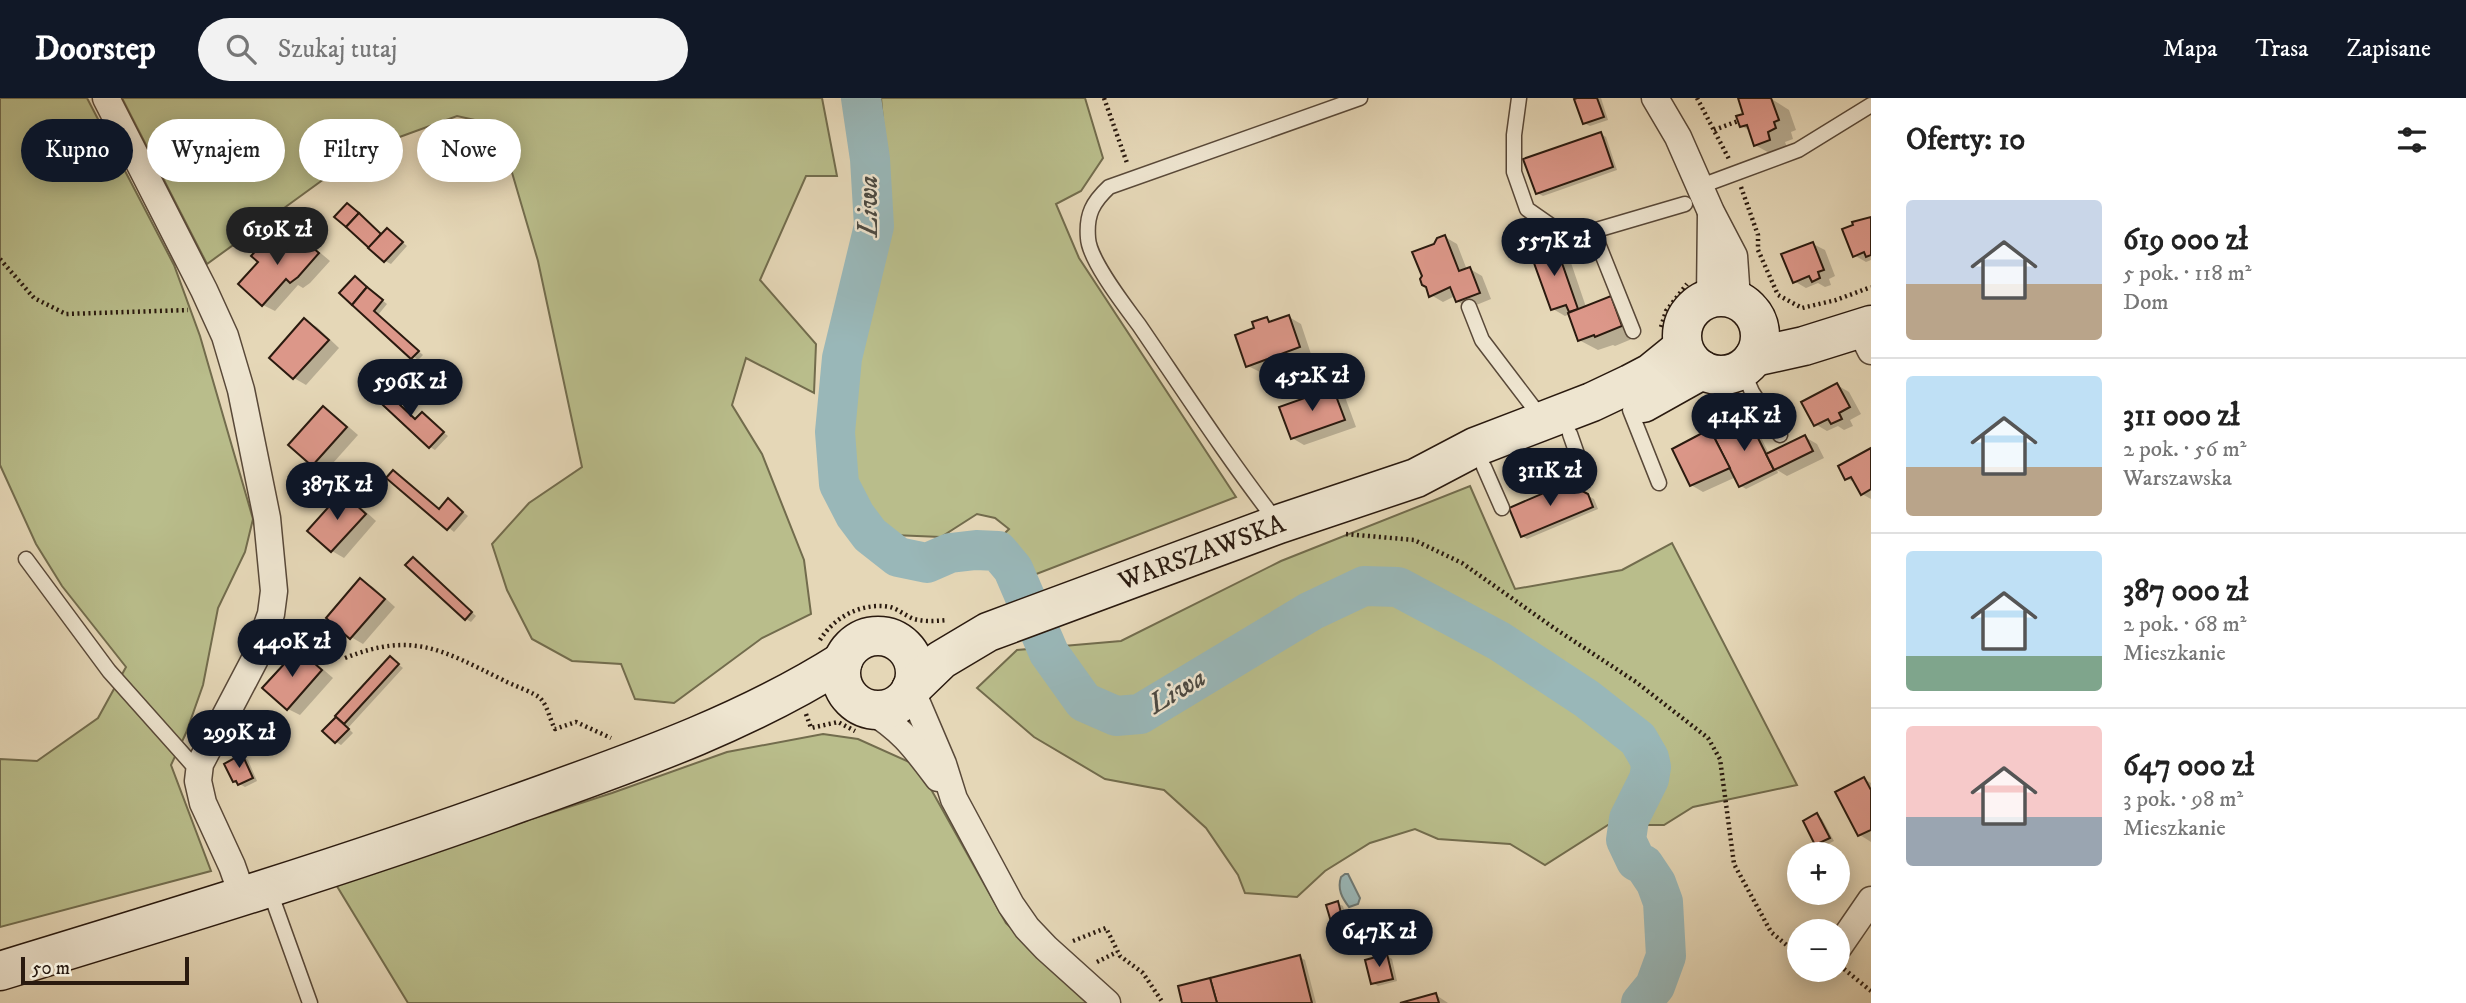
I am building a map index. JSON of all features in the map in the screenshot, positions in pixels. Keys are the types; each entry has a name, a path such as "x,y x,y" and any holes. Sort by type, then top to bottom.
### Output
{"main road":[{"path":"1732,320 1729,374 1715,374 1681,352 1686,317 1696,305 1732,320 1868,327"},
{"name":"WARSZAWSKA","path":"1416,478 1485,467 1555,428 1591,402 1651,373 1681,352"},
{"name":"WARSZAWSKA","path":"988,632 1279,524 1416,478 1475,447 1630,410 1681,352"},
{"path":"900,643 988,632"},
{"path":"867,721 880,710 893,707 904,700 911,689 941,660 988,632"},
{"path":"867,721 848,695 841,673 843,661 854,644 877,636 889,637 900,643 909,652 914,664 915,676 911,689"},
{"path":"697,738 797,690 843,661"},
{"path":"0,971 256,893 504,809 697,738 804,709 837,704 867,721"}],"street":[{"path":"106,98 225,335 247,416 267,518 274,592 271,614 255,659 200,764 198,781 202,803 232,866 256,893"},
{"path":"1655,98 1678,137 1693,195 1711,212 1734,256 1732,320"},
{"path":"911,689 943,764 954,799"},
{"path":"867,721 892,724 909,740 954,799 995,878 1027,928 1107,1003"},
{"path":"1850,931 1871,900"}],"lane":[{"path":"1279,524 1214,435 1103,273 1087,240 1089,215 1094,201 1109,187 1132,177 1360,98"},
{"path":"1519,98 1514,135 1514,172 1527,209 1570,239 1693,195 1798,150 1871,105"},
{"path":"1593,231 1633,331"},
{"path":"1469,307 1482,340 1533,407 1555,428 1584,474"},
{"path":"1732,320 1752,393 1780,435"},
{"path":"1630,410 1659,483"},
{"path":"1485,467 1502,508"},
{"path":"26,559 109,671 191,763 200,764"},
{"path":"256,893 310,1003"}],"path":[{"path":"1104,98 1132,177"},
{"path":"1714,130 1738,121"},
{"path":"1758,235 1758,250 1779,295 1802,308 1836,300 1871,287"},
{"path":"0,259 34,298 66,313 213,309"},
{"path":"1681,352 1666,311 1688,283 1732,320"},
{"path":"1340,534 1414,540 1462,563 1636,682 1708,738 1720,759 1734,864 1771,932 1787,945"},
{"path":"841,617 863,608 890,607 914,618 930,621"},
{"path":"345,658 370,648 398,643 423,646 457,658 541,699 555,729 576,722 617,740"},
{"path":"811,728 838,722 857,732 867,721"},
{"path":"1075,942 1107,928 1120,956 1143,972 1163,1003"},
{"path":"1850,974 1871,991"}],"green space":[{"path":"0,98 87,98 98,119 21,119 21,182 131,182 174,265 200,336 253,519 245,552 218,608 203,685 171,765 211,871 0,927 0,759 37,761 98,718 126,667 62,586 36,544 0,465"},
{"path":"122,98 822,98 837,176 806,176 760,280 816,344 814,393 746,358 732,405 762,454 804,560 811,614 762,638 674,703 635,699 621,664 572,661 532,639 507,590 492,544 529,503 582,467 538,261 515,182 521,182 521,119 471,119 457,116 449,119 417,119 417,131 403,136 403,119 299,119 299,182 320,182 207,264 165,182 285,182 285,119 147,119 147,147"},
{"path":"881,98 1085,98 1103,158 1081,191 1056,204 1079,258 1236,497 1026,578 1008,548 998,540 1009,529 995,518 977,514 941,537 893,535 851,485 845,412 872,270 888,232 888,180"},
{"path":"1470,486 1515,589 1622,570 1672,543 1797,785 1693,807 1664,825 1608,825 1545,865 1510,844 1438,839 1415,829 1370,843 1325,871 1297,897 1245,893 1238,875 1206,828 1164,790 1105,779 1034,737 977,688 1017,650 1121,641 1281,561"},
{"path":"823,734 858,739 918,766 1006,923 1094,1003 408,1003 335,883 612,793 727,752"}],"water":[{"path":"1348,874 1360,898 1358,904 1349,907 1340,889 1341,877"}],"building":[{"path":"1597,98 1604,117 1583,124 1574,99"},
{"path":"1738,98 1771,98 1779,120 1774,122 1776,128 1768,132 1770,140 1754,146 1747,125 1740,127 1736,116 1743,114"},
{"path":"1601,132 1613,167 1536,194 1523,159"},
{"path":"347,203 359,213 346,227 334,217"},
{"path":"359,213 381,234 369,248 346,227"},
{"path":"1871,217 1871,255 1866,257 1864,252 1853,257 1842,229 1853,225 1852,222"},
{"path":"387,228 403,242 384,262 368,248"},
{"path":"298,235 319,253 298,277 290,283 286,279 262,306 238,284 258,262 251,256 262,244 267,248 277,236 288,246"},
{"path":"1445,235 1459,271 1470,267 1480,293 1456,302 1450,287 1429,297 1426,287 1422,285 1422,276 1412,252 1434,244 1437,238"},
{"path":"1813,242 1824,270 1818,272 1820,278 1812,282 1809,276 1793,283 1781,254"},
{"path":"1555,243 1578,309 1569,312 1566,305 1551,310 1530,252"},
{"path":"355,276 367,287 352,305 339,293"},
{"path":"367,287 383,300 374,311 419,351 411,359 352,305"},
{"path":"1611,296 1622,326 1578,341 1568,313"},
{"path":"1289,315 1300,347 1246,367 1235,335 1254,328 1252,322 1267,317 1269,322"},
{"path":"304,318 329,340 293,379 269,358"},
{"path":"1837,383 1850,407 1839,413 1842,419 1831,424 1828,419 1814,426 1801,402"},
{"path":"379,385 415,419 422,412 444,432 429,448 371,394"},
{"path":"1333,388 1345,420 1291,439 1279,407"},
{"path":"323,406 347,427 312,466 288,445"},
{"path":"1749,420 1774,470 1739,487 1714,437"},
{"path":"1710,431 1714,437 1730,468 1690,486 1672,449"},
{"path":"1805,435 1813,451 1774,470 1766,454"},
{"path":"1871,448 1871,489 1861,495 1851,477 1845,480 1838,466"},
{"path":"393,470 439,509 448,498 463,512 447,530 386,478"},
{"path":"1567,483 1588,494 1593,507 1521,537 1509,508"},
{"path":"342,492 366,514 331,552 307,531"},
{"path":"413,557 472,612 465,620 405,565"},
{"path":"360,578 385,599 350,639 326,618"},
{"path":"298,649 322,670 287,710 262,688"},
{"path":"390,656 399,664 344,724 335,716"},
{"path":"336,717 349,729 335,743 322,731"},
{"path":"242,754 253,778 238,785 236,781 233,782 224,764"},
{"path":"1864,777 1871,790 1871,830 1858,836 1835,792"},
{"path":"1817,813 1830,838 1814,842 1803,821"},
{"path":"1338,901 1343,921 1332,925 1326,905"},
{"path":"1387,954 1393,979 1371,984 1365,960"},
{"path":"1300,955 1312,1003 1217,1003 1210,978"},
{"path":"1210,978 1217,1003 1182,1003 1178,986"},
{"path":"1436,993 1439,1003 1400,1003"}],"waterway":[{"name":"Liwa","path":"861,98 870,159 874,226 842,358 835,432 839,484 855,515 870,535 898,557 927,563 950,553 998,551 1013,569 1049,653 1084,702 1116,716 1140,714 1311,611 1364,586 1398,587 1499,641 1587,699 1638,739 1649,758 1649,779 1629,819 1626,840 1636,861 1644,865 1656,883 1663,902 1666,956 1655,986 1641,1003"}]}
